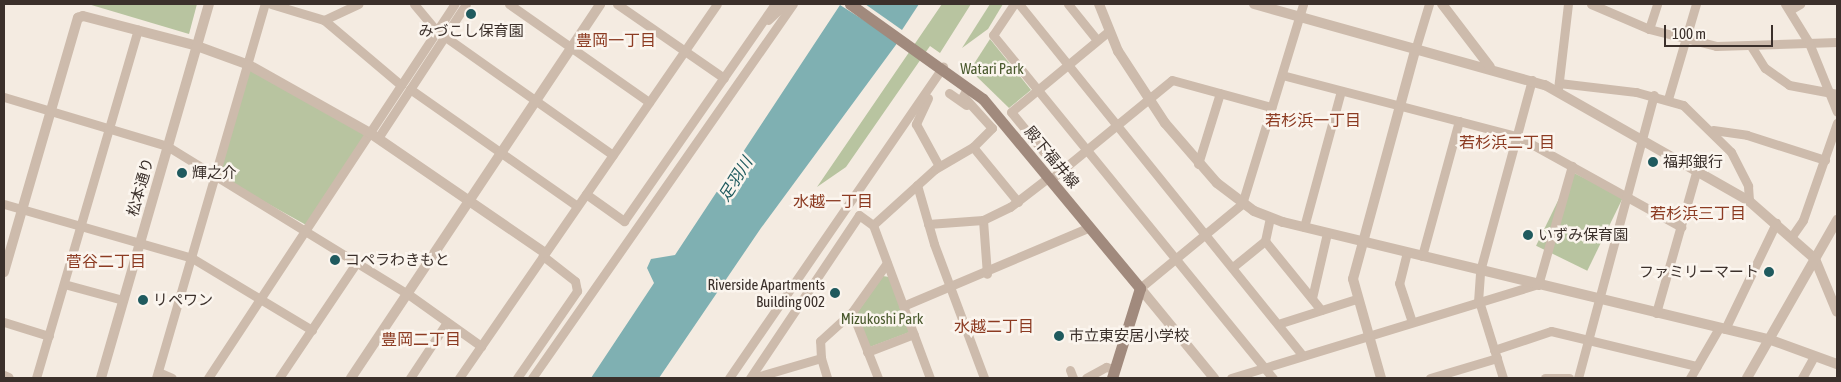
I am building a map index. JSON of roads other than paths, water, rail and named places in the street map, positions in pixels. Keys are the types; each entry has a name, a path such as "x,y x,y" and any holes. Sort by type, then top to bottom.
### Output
{"main road":[{"name":"殿下福井線","path":"850,4 968,86 1053,176 1090,227 1140,288"},
{"path":"1113,374 1140,288"}],"street":[{"name":"松本通り","path":"101,378 209,4"},
{"path":"172,378 157,375 249,65 265,4"},
{"path":"271,4 324,20 406,87 577,206"},
{"path":"324,20 358,4"},
{"path":"414,4 441,33 535,101 613,154"},
{"path":"208,378 306,229 406,87 441,33 455,4"},
{"path":"441,33 466,4"},
{"path":"509,4 649,102"},
{"path":"351,378 600,4"},
{"path":"617,4 724,78"},
{"path":"459,378 717,4"},
{"path":"586,194 624,221 775,4"},
{"path":"760,26 786,4"},
{"path":"532,378 793,4"},
{"path":"1014,4 993,35 1178,258 1273,378"},
{"path":"1019,4 1281,323 1303,356"},
{"path":"1068,4 1097,40"},
{"path":"1099,4 1109,31 1147,100 1198,164 1242,204 1270,218 1537,285 1770,340 1837,364"},
{"path":"1254,4 1299,18 1490,66 1558,87 1654,95 1668,99 1696,114 1713,130 1731,152 1748,186 1749,201"},
{"path":"1214,378 1140,288 1208,234 1242,204 1303,4"},
{"path":"1381,378 1356,299 1353,279 1429,4"},
{"path":"1442,4 1490,66"},
{"path":"1558,87 1568,4"},
{"path":"1591,4 1649,29 1686,40 1734,48 1837,42"},
{"path":"1649,29 1657,4"},
{"path":"1668,99 1696,4"},
{"path":"1800,4 1787,7 1809,43 1834,94 1837,112"},
{"path":"4,272 78,18 138,30 197,46 249,65 374,135 469,200 544,255 575,281 577,291 517,378"},
{"path":"36,378 138,30"},
{"path":"1053,176 1010,112 1109,31"},
{"path":"1752,46 1766,68 1781,80 1834,94"},
{"path":"729,378 943,68"},
{"path":"1282,75 1517,136 1681,228"},
{"path":"928,224 983,220 1018,202 1172,80 1271,107"},
{"path":"1503,378 1478,302 1480,271 1532,80"},
{"path":"932,83 916,124 939,166"},
{"path":"872,225 939,166 973,147 990,131 991,124 963,95 968,86"},
{"path":"1558,87 1642,139 1698,169 1749,201 1792,236 1815,259 1837,312"},
{"path":"1304,227 1341,90"},
{"path":"949,93 990,131"},
{"path":"1198,164 1220,93"},
{"path":"1578,378 1654,95"},
{"path":"4,97 167,146 306,229 408,294 481,346"},
{"path":"1422,256 1459,121"},
{"path":"1792,236 1803,220 1837,124"},
{"path":"1713,130 1747,135 1825,160"},
{"path":"973,147 1018,202"},
{"path":"1537,285 1572,166"},
{"path":"1656,313 1698,169"},
{"path":"917,185 928,224 980,377"},
{"path":"4,204 192,258 312,330"},
{"path":"752,378 859,215 872,225 930,378"},
{"path":"1234,266 1265,241 1270,218"},
{"path":"983,220 987,274"},
{"path":"1747,378 1837,220"},
{"path":"1690,378 1722,329 1776,223"},
{"path":"903,306 987,274 1090,227"},
{"path":"1312,298 1328,233"},
{"path":"1265,241 1321,310"},
{"path":"1407,252 1399,283 1412,322"},
{"path":"279,378 357,262"},
{"path":"827,378 821,358 820,342 852,312 887,263"},
{"path":"64,284 124,300"},
{"path":"1231,378 1537,285"},
{"path":"1281,323 1356,299"},
{"path":"852,312 878,378"},
{"path":"4,322 49,336"},
{"path":"410,378 447,322"},
{"path":"1430,378 1444,376 1551,331 1697,366"},
{"path":"867,352 914,334"},
{"path":"1802,378 1814,356"},
{"path":"752,378 821,358"},
{"path":"734,378 739,364"},
{"path":"1086,378 1106,367 1113,374"},
{"path":"4,376 9,378"},
{"path":"1545,378 1569,378"}],"water":[{"path":"865,4 919,4 902,30"},
{"name":"足羽川","path":"840,5 898,42 761,228 659,378 591,378 654,283 647,268 651,259 675,255"}],"place":[{"name":"みづこし保育園","path":"471,14"},
{"name":"福邦銀行","path":"1653,162"},
{"name":"輝之介","path":"182,173"},
{"name":"いずみ保育園","path":"1528,235"},
{"name":"コペラわきもと","path":"335,260"},
{"name":"ファミリーマート","path":"1769,272"},
{"name":"Riverside Apartments Building 002","path":"835,293"},
{"name":"リペワン","path":"143,300"},
{"name":"市立東安居小学校","path":"1059,336"}],"district":[{"name":"豊岡一丁目","path":"616,40"},
{"name":"若杉浜一丁目","path":"1313,120"},
{"name":"若杉浜二丁目","path":"1507,142"},
{"name":"水越一丁目","path":"833,201"},
{"name":"若杉浜三丁目","path":"1698,213"},
{"name":"菅谷二丁目","path":"106,261"},
{"name":"水越二丁目","path":"994,326"},
{"name":"豊岡二丁目","path":"421,339"}],"park label":[{"name":"Watari Park","path":"992,69"},
{"name":"Mizukoshi Park","path":"882,319"}]}
